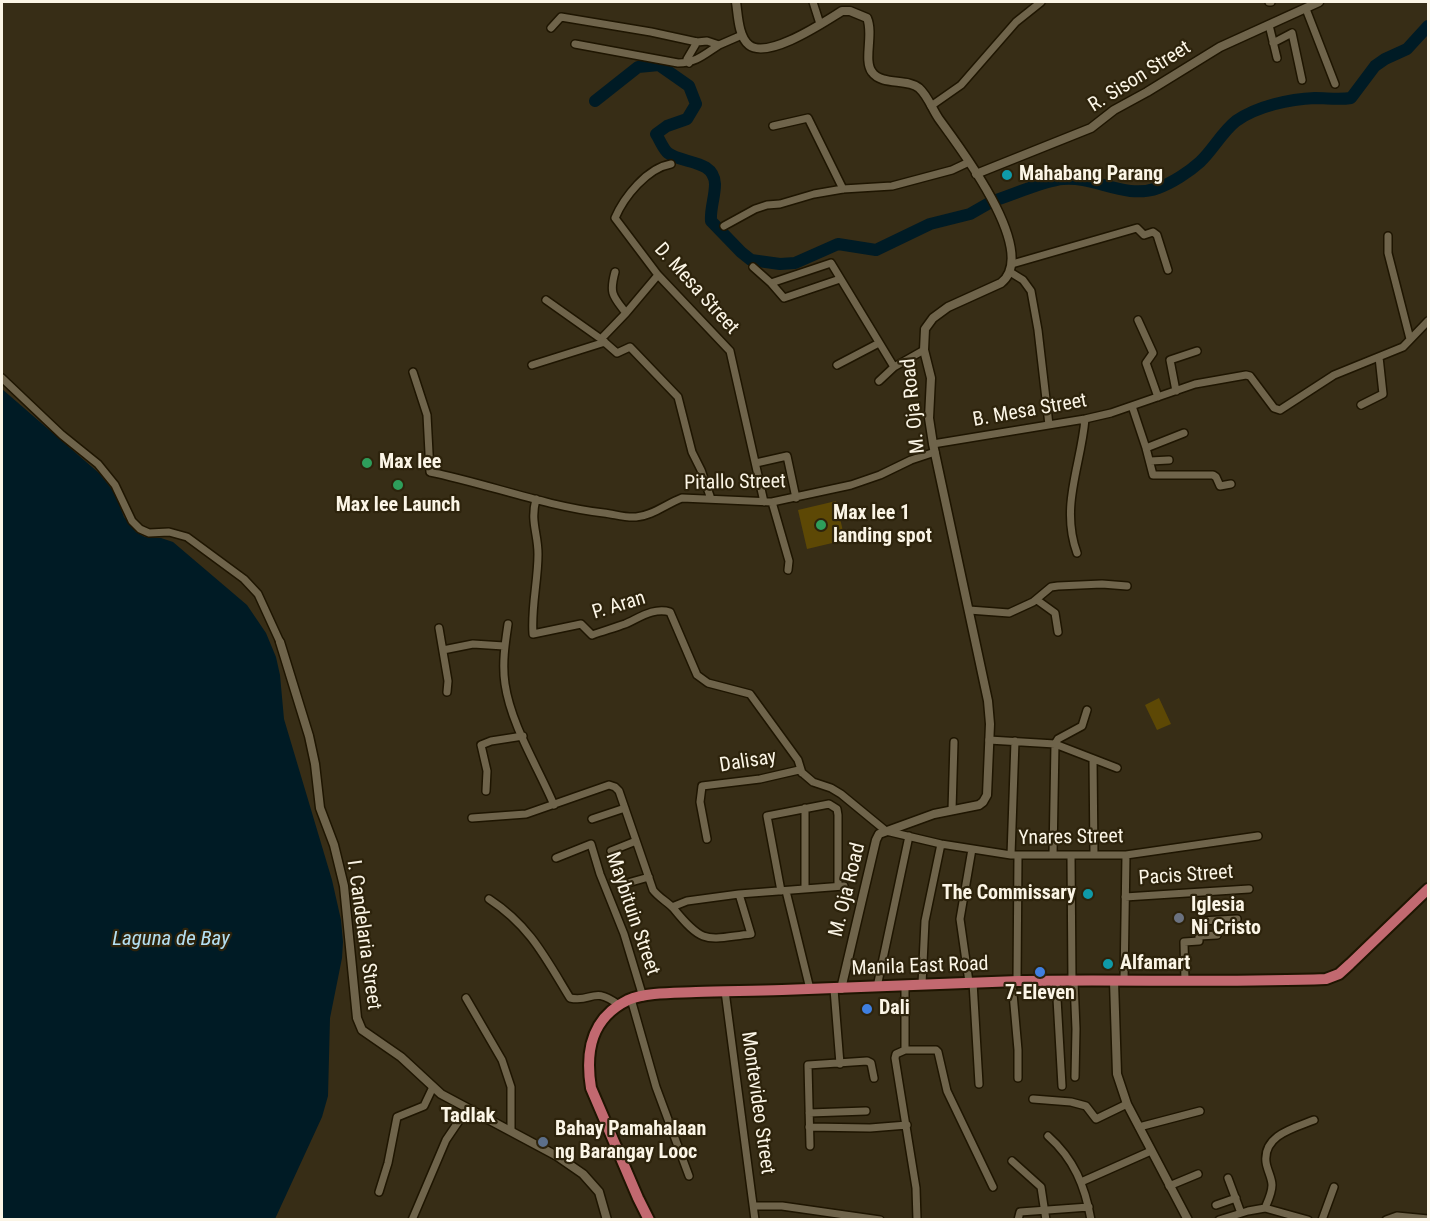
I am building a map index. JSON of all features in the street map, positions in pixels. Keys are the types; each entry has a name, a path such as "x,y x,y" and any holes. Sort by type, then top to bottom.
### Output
{"main road":[{"name":"Manila East Road","path":"649,1220 591,1088 589,1072 588,1058 592,1040 601,1021 631,999 666,993 837,989 971,982 1326,979 1339,974 1428,889"}],"street":[{"path":"736,2 742,35 750,46 762,50 783,44 842,11 859,13 867,18 870,27 869,63 874,74 884,79 915,85 922,91 969,162 1005,225 1011,268 1031,291 1049,425"},
{"path":"813,2 820,24"},
{"path":"931,106 961,85 1008,29 1028,10 1041,2"},
{"name":"R. Sison Street","path":"976,174 1091,128 1113,110 1147,92 1204,56 1319,2"},
{"path":"1306,9 1335,84"},
{"path":"551,28 561,17 697,42 707,41 719,45"},
{"path":"1269,24 1277,58"},
{"path":"1273,43 1292,33 1302,80"},
{"path":"575,44 678,63 689,63 700,59 719,45 742,35"},
{"path":"689,63 687,59 697,42"},
{"path":"773,126 808,118 843,189"},
{"path":"724,226 755,209 843,189 892,186 952,170 969,162"},
{"name":"D. Mesa Street","path":"671,165 663,166 646,177 615,218 658,276 730,351 764,502"},
{"path":"1011,268 1137,228 1144,235 1153,232 1157,235 1168,270"},
{"path":"1388,236 1388,254 1410,339"},
{"path":"771,283 831,263 894,367"},
{"path":"753,267 784,298 840,279"},
{"name":"M. Oja Road","path":"837,989 879,834 934,814 970,808 983,802 988,791 988,700 934,448 929,418 931,378 924,350 925,329 933,318 948,307 1001,283 1008,278 1011,268"},
{"path":"615,272 611,288 612,294 626,313"},
{"path":"532,365 603,340 658,276"},
{"path":"546,300 617,352 630,347 678,397 692,452 711,499"},
{"path":"1138,320 1153,353 1146,363 1158,397"},
{"path":"1361,405 1383,394 1379,357 1403,347 1428,321"},
{"path":"837,365 879,343"},
{"path":"879,381 894,367 924,350"},
{"path":"1176,391 1170,360 1197,351"},
{"name":"B. Mesa Street","path":"934,448 1085,419 1132,406 1195,384 1246,375 1250,376 1274,408 1280,410 1334,375 1379,357"},
{"name":"Pitallo Street","path":"413,372 427,415 430,472 475,481 584,511 635,517 650,514 682,498 772,502 796,498 861,482 934,448"},
{"path":"2,378 62,435 98,464 115,485 132,521 140,530 169,532 188,537 244,579 258,594 280,642"},
{"path":"1132,406 1153,475 1213,476 1221,486 1231,484"},
{"path":"1077,553 1069,520 1070,502 1084,435 1085,419"},
{"path":"1146,448 1184,433"},
{"path":"756,463 787,456 796,498"},
{"path":"1150,461 1169,460"},
{"name":"P. Aran","path":"536,499 533,512 538,554 531,615 533,634 581,624 592,635 648,613 670,612 697,675 708,683 750,694 798,760 801,772"},
{"path":"772,502 789,561 788,570"},
{"path":"969,610 1009,613 1037,600 1047,589 1058,586 1102,584 1127,586"},
{"path":"1037,600 1055,613 1058,632"},
{"path":"508,624 504,646 505,686 523,736 554,806"},
{"path":"439,628 448,681 447,692"},
{"name":"I. Candelaria Street","path":"280,642 309,736 320,808 334,845 344,885 357,1018 362,1030 401,1057 434,1087 466,1109 557,1156 583,1174 598,1192 607,1220"},
{"path":"442,650 473,644 504,646"},
{"path":"1053,855 1055,744 1058,739 1082,726 1087,710"},
{"path":"486,791 488,771 481,745 491,741 523,736"},
{"path":"989,740 1055,744 1117,768"},
{"path":"1015,741 1014,982 1018,1078"},
{"path":"952,810 954,742"},
{"path":"1093,759 1094,855"},
{"path":"801,772 813,782 841,794 886,831"},
{"name":"Dalisay","path":"707,838 700,802 702,786 801,772"},
{"path":"472,818 526,814 609,785 619,791 648,877 659,898 672,906 685,923 700,936 708,939 751,934 739,894"},
{"path":"672,906 687,901 739,894 784,891 841,886 838,815 837,810 829,804 767,816 784,891 810,989"},
{"path":"592,819 625,808"},
{"path":"805,808 805,889"},
{"name":"Ynares Street","path":"886,831 941,844 1015,855 1071,856 1126,855 1258,836"},
{"path":"877,987 909,836"},
{"path":"611,851 636,841"},
{"name":"Maybituin Street","path":"555,858 591,844 600,874 624,934 643,997"},
{"path":"922,984 925,921 941,844"},
{"path":"972,849 960,919 971,982 979,1084"},
{"path":"1126,855 1119,981 1117,1074 1127,1104 1186,1219"},
{"path":"1071,856 1076,1029 1075,1077"},
{"path":"624,884 648,877"},
{"name":"Pacis Street","path":"1125,897 1249,889"},
{"path":"489,899 510,913 532,938 570,998 576,999 597,994 620,1005"},
{"path":"1199,938 1201,921 1237,919"},
{"path":"1185,981 1184,942 1216,935"},
{"path":"1056,981 1062,1086"},
{"path":"904,1050 905,985"},
{"path":"837,989 840,1064"},
{"name":"Montevideo Street","path":"725,992 755,1220"},
{"path":"466,998 502,1060 512,1087 511,1131"},
{"path":"631,999 656,1087 689,1176"},
{"path":"917,1220 916,1188 896,1058 896,1054 904,1050 936,1050 938,1052 947,1091 993,1187"},
{"path":"810,1146 808,1065 867,1061 871,1063 874,1078"},
{"path":"379,1192 388,1163 397,1117 424,1107 434,1087"},
{"path":"1033,1099 1071,1102 1086,1106 1096,1119 1127,1104"},
{"path":"412,1220 446,1140 466,1109"},
{"path":"809,1113 866,1111"},
{"path":"1139,1127 1200,1111"},
{"path":"1265,1208 1272,1187 1266,1160 1267,1147 1291,1129 1314,1120"},
{"path":"809,1127 870,1128 907,1125"},
{"path":"1048,1136 1071,1161 1081,1182 1091,1220"},
{"path":"1081,1182 1151,1151"},
{"path":"1012,1161 1041,1187 1046,1220"},
{"path":"1169,1186 1198,1174"},
{"path":"1228,1178 1241,1213"},
{"path":"1322,1220 1334,1187"},
{"path":"1216,1205 1236,1198"},
{"path":"754,1206 782,1206 880,1220"},
{"path":"1018,1220 1020,1212 1089,1207"},
{"path":"1219,1220 1265,1208 1308,1220"},
{"path":"1386,1220 1397,1216 1428,1219"}],"shaded area":[{"name":"Max lee 1 landing spot","path":"836,501 845,540 807,549 798,510"},
{"path":"1159,698 1171,724 1157,730 1145,705"}],"water":[{"name":"Laguna de Bay","path":"2,389 99,473 115,493 124,517 136,532 145,537 161,538 173,542 247,605 266,633 276,657 284,719 332,880 341,920 343,942 330,1018 328,1096 322,1117 275,1219 2,1219"}],"waterway":[{"path":"993,201 1063,179 1087,181 1134,191 1146,191 1163,186 1196,166 1231,125 1254,111 1295,100 1351,98 1375,66 1407,49 1428,26"},
{"path":"595,101 638,67 659,65 689,86 696,104 687,119 667,126 656,134 668,153 709,170 715,184 711,221 751,260 780,264 795,263 838,244 876,250 930,224 970,214 991,202"}],"place":[{"name":"Mahabang Parang","path":"1007,175"},
{"name":"Max lee","path":"367,463"},
{"name":"Max lee Launch","path":"398,485"},
{"name":"Max lee 1 landing spot","path":"821,525"},
{"name":"The Commissary","path":"1088,894"},
{"name":"Iglesia Ni Cristo","path":"1179,918"},
{"name":"Alfamart","path":"1108,964"},
{"name":"7-Eleven","path":"1040,972"},
{"name":"Dali","path":"867,1009"},
{"name":"Bahay Pamahalaan ng Barangay Looc","path":"543,1142"}],"district":[{"name":"Tadlak","path":"468,1117"}]}
